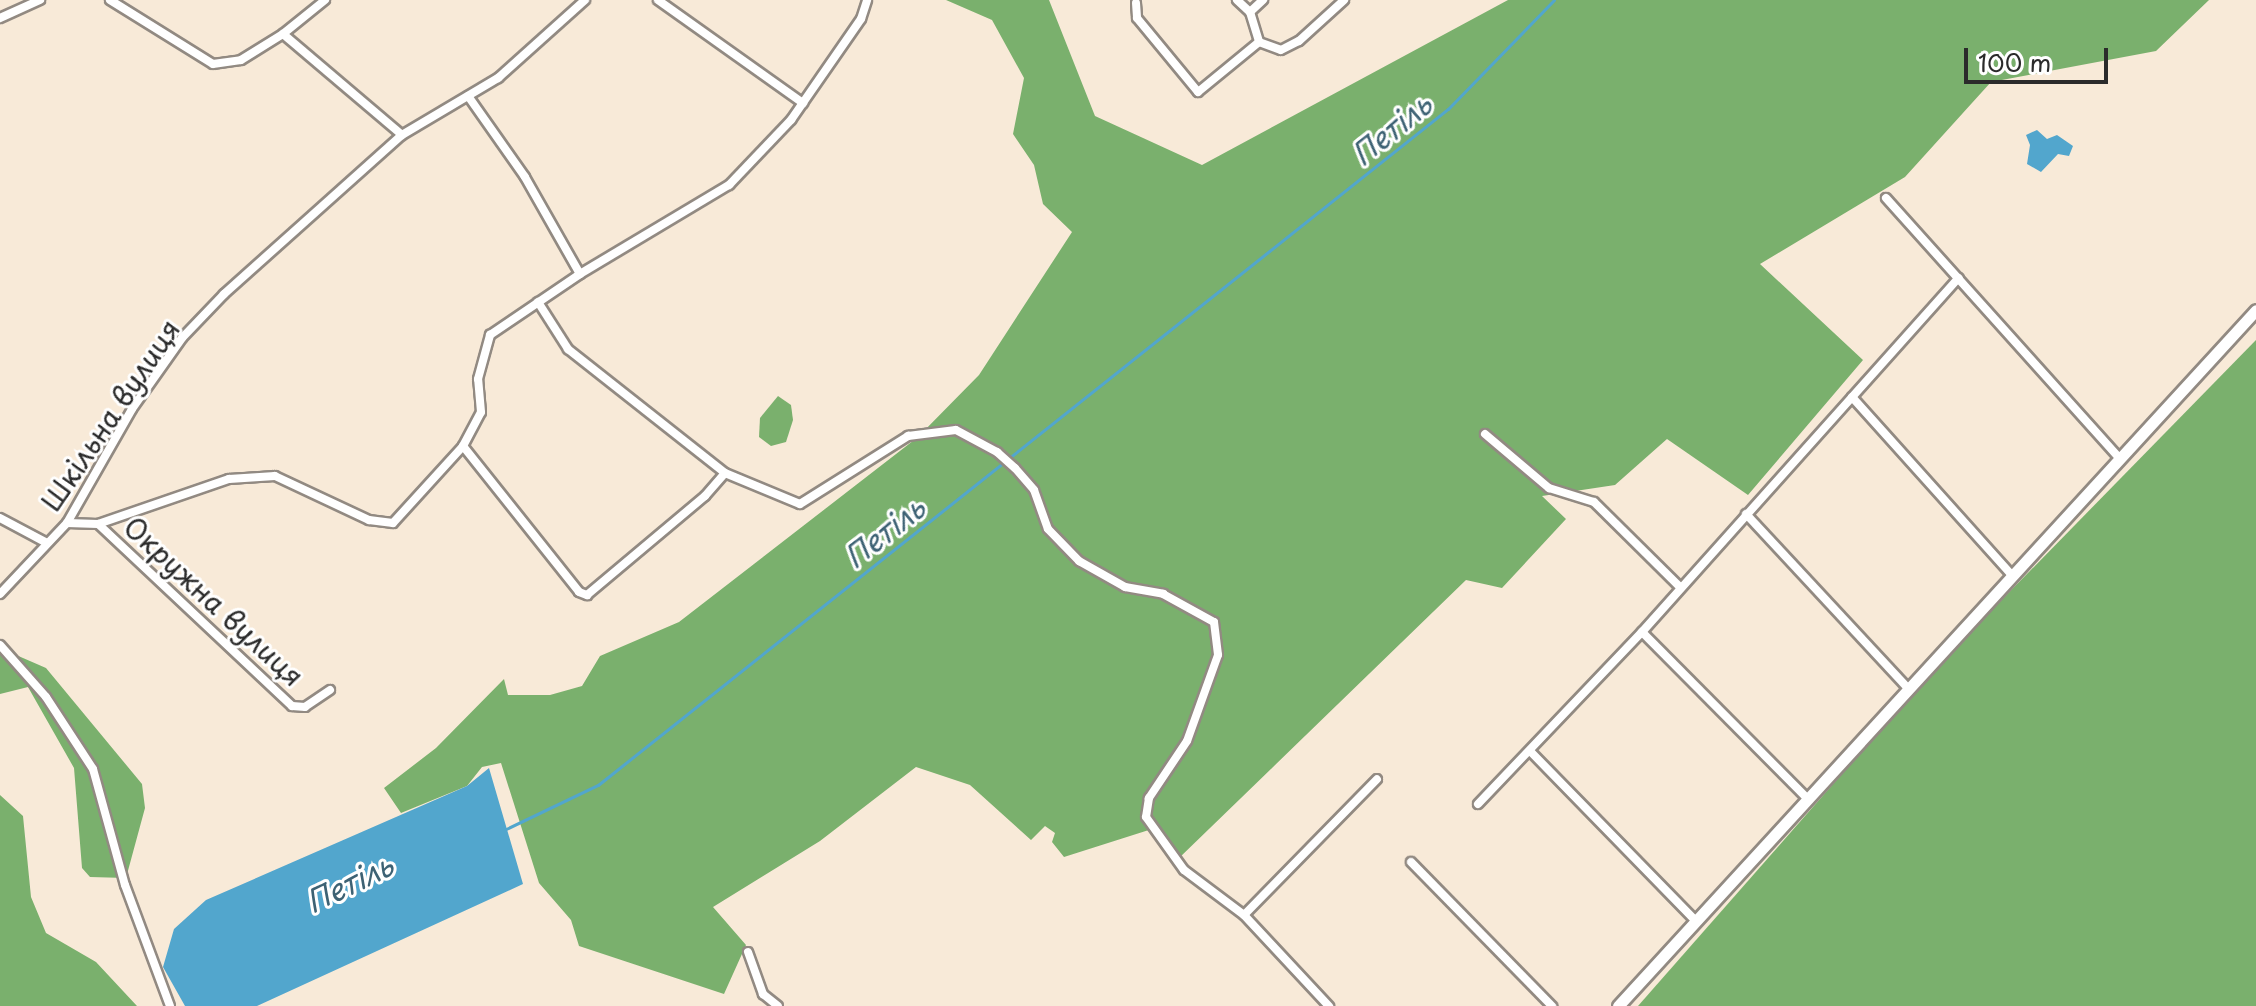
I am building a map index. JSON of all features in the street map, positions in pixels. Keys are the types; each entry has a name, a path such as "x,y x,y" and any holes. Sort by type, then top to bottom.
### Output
{"street":[{"path":"0,18 40,0"},
{"path":"110,0 213,64 241,60 283,34 325,0"},
{"name":"Шкільна вулиця","path":"0,594 67,523 132,409 182,338 402,135 498,78 585,0"},
{"path":"658,0 803,103"},
{"name":"Окружна вулиця","path":"330,690 305,707 292,706 98,524 229,479 275,476 369,520 393,523 463,446 481,412 478,379 490,335 580,274 729,185 803,103 861,19 867,0"},
{"path":"1237,0 1250,12 1259,42"},
{"path":"1250,12 1263,0"},
{"path":"1259,42 1281,50 1299,41 1344,0"},
{"path":"1137,1 1137,18 1198,92 1259,42"},
{"path":"283,34 402,135"},
{"path":"468,96 525,177 580,274"},
{"path":"1886,198 2118,457"},
{"path":"1478,804 1642,632 1958,278"},
{"path":"538,302 568,349 725,473 800,504 908,436 956,430 997,452 1015,468 1034,490 1048,529 1079,561 1125,587 1163,594 1214,622 1218,655 1187,741 1149,798 1146,817 1184,870 1244,915 1329,1006"},
{"path":"1618,1006 1755,861 1806,797 2256,310"},
{"path":"1852,397 2011,574"},
{"path":"1485,434 1549,488 1594,502 1680,587"},
{"path":"463,446 579,592 587,595 705,496 725,473"},
{"path":"1746,514 1907,687"},
{"path":"0,518 47,543"},
{"path":"67,523 98,524"},
{"path":"1642,632 1806,797"},
{"path":"0,645 46,697 93,769 151,962 170,1006"},
{"path":"1530,751 1696,921"},
{"path":"1244,915 1377,779"},
{"path":"1411,862 1552,1006"},
{"path":"748,952 763,994 778,1006"}],"green space":[{"path":"946,0 1049,0 1095,116 1202,165 1508,0 2209,0 2156,51 1991,82 1905,177 1760,264 1863,360 1748,495 1667,439 1615,485 1542,496 1566,519 1502,588 1466,580 1178,859 1152,829 1064,857 1052,842 1055,833 1045,826 1031,840 970,785 916,767 820,841 713,907 746,945 724,994 579,946 571,920 539,883 501,763 482,767 467,786 401,813 384,788 436,748 504,679 508,695 550,695 582,686 600,656 679,622 918,437 979,375 1072,232 1043,204 1034,165 1013,134 1024,78 992,20"},
{"path":"2256,340 2256,1006 1638,1006 1935,668"},
{"path":"778,396 791,405 793,420 786,442 771,446 759,437 760,418"},
{"path":"0,648 46,668 142,784 145,808 126,878 90,877 82,868 74,768 28,687 0,694"},
{"path":"0,795 23,816 31,897 46,933 96,962 137,1006 0,1006"}],"water":[{"path":"2037,130 2047,139 2057,135 2073,146 2069,156 2058,154 2041,172 2027,164 2030,145 2026,135"},
{"path":"489,768 523,884 257,1006 185,1006 163,967 174,929 206,900 467,786"}],"waterway":[{"name":"Петіль","path":"506,829 598,785 1448,109 1554,0"}]}
